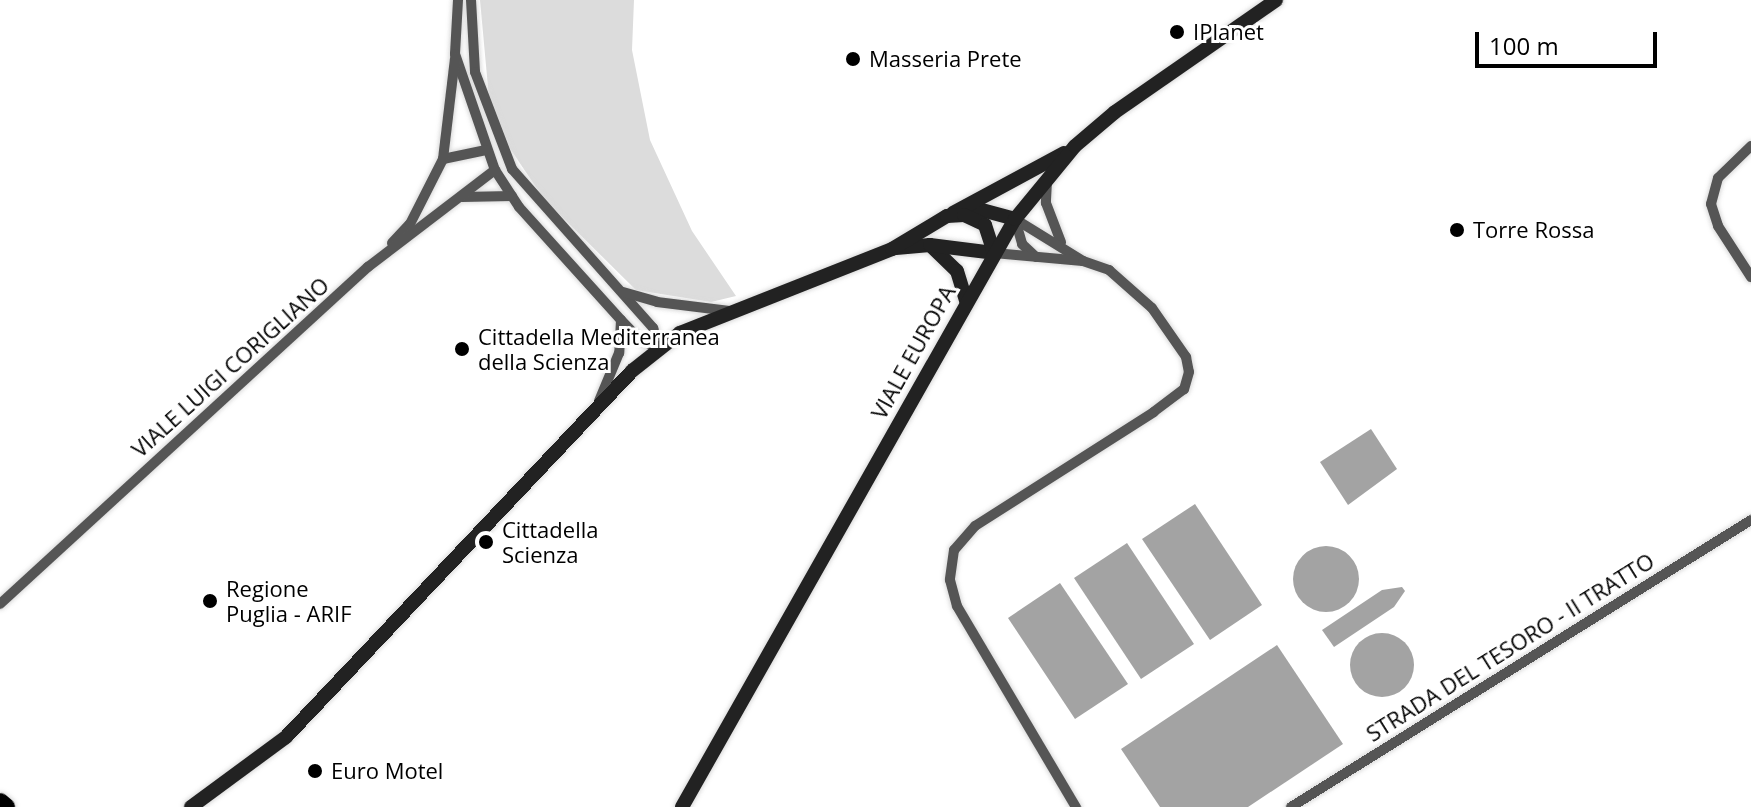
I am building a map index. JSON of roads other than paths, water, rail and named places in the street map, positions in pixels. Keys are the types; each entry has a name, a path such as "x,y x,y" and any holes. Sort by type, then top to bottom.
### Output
{"highway":[{"path":"0,802 6,807"}],"main road":[{"name":"VIALE EUROPA","path":"682,807 1015,219 1075,146 1115,112 1276,0"},
{"path":"191,807 286,737 596,408 659,348 680,333 892,249 1075,146"},
{"path":"967,206 1015,219"},
{"path":"892,249 930,245 994,253 985,225 964,215 947,216"},
{"path":"930,245 957,271 966,301"}],"street":[{"path":"368,267 410,224 443,159 458,0"},
{"path":"471,0 475,72 512,169 653,328 659,348"},
{"path":"455,54 486,150 512,196 640,340 659,348"},
{"path":"1751,146 1718,178 1711,204 1718,226 1751,277"},
{"path":"443,159 486,150"},
{"name":"VIALE LUIGI CORIGLIANO","path":"0,604 368,267 495,170"},
{"path":"1047,180 1046,203 1062,244"},
{"path":"456,199 512,196"},
{"path":"1015,219 1062,244 1083,261 1130,284 1152,308 1186,357 1189,372 1184,389 975,526 954,550 950,580 957,606 1076,807"},
{"path":"1015,219 1022,244 1036,257"},
{"path":"994,253 1083,261"},
{"path":"620,291 657,302 735,311"},
{"path":"596,408 619,353 621,320"},
{"name":"STRADA DEL TESORO - II TRATTO","path":"1291,807 1751,520"}],"place":[{"name":"IPlanet","path":"1177,32"},
{"name":"Masseria Prete","path":"853,59"},
{"name":"Torre Rossa","path":"1457,230"},
{"name":"Cittadella Mediterranea della Scienza","path":"462,349"},
{"name":"Cittadella Scienza","path":"486,542"},
{"name":"Regione Puglia - ARIF","path":"210,601"},
{"name":"Euro Motel","path":"315,771"}]}
